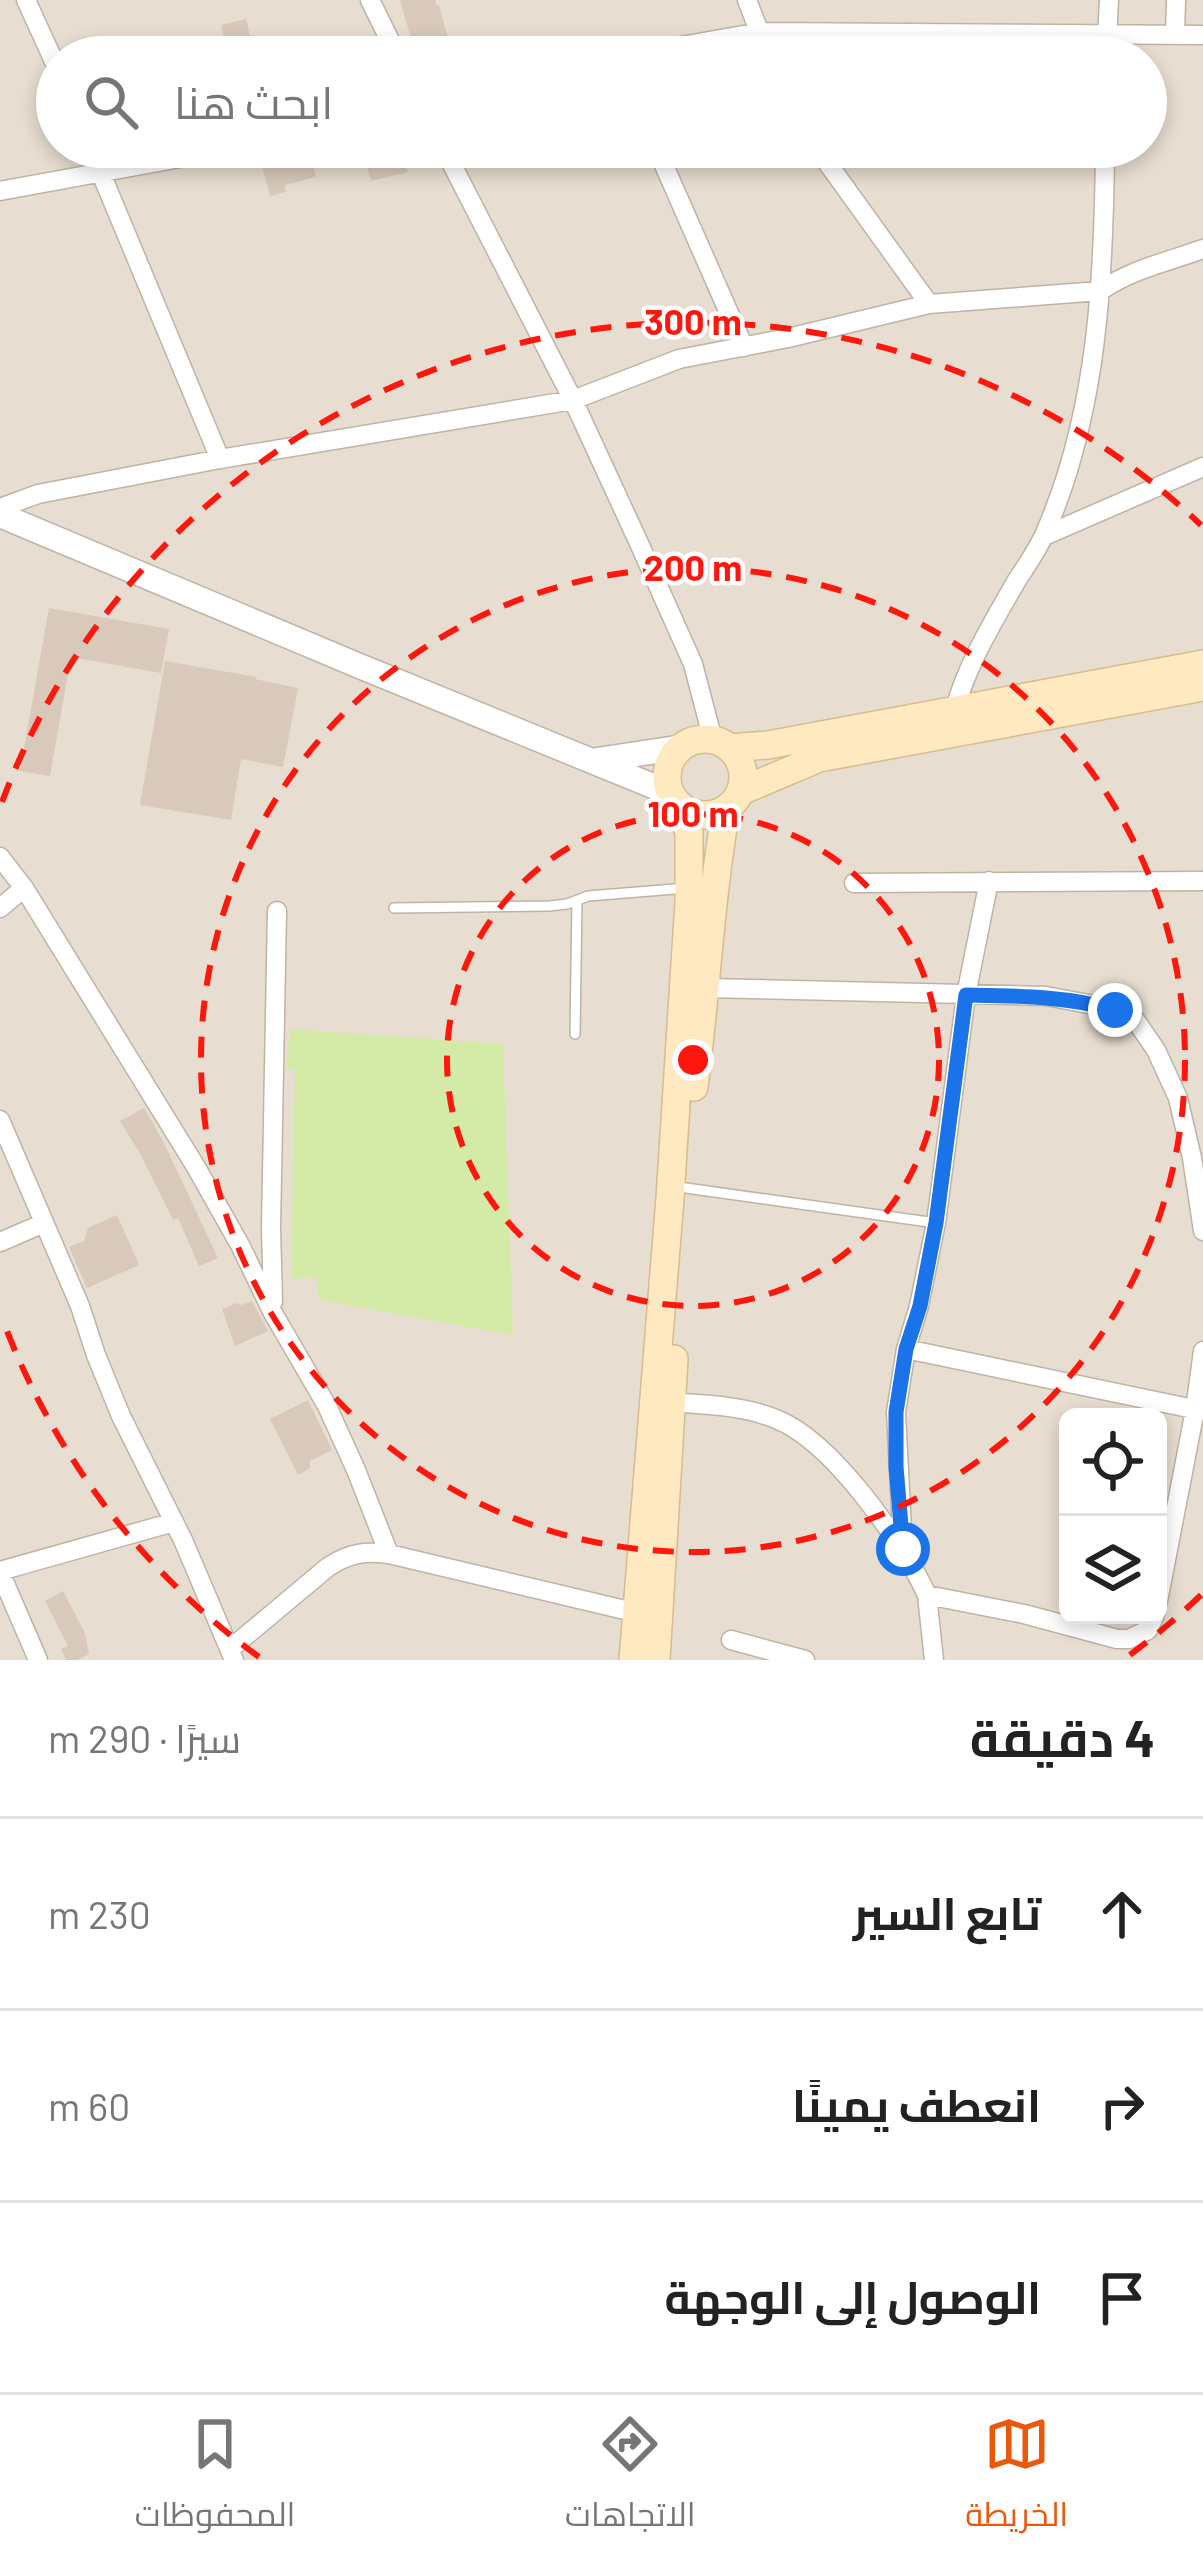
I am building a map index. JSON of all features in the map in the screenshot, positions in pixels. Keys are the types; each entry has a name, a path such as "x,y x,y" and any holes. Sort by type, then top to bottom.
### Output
{"main road":[{"path":"656,1660 648,1616 690,888 689,833 667,776 672,759 683,747 702,740 768,745 1193,677"},
{"path":"675,799 694,814 710,815 819,758 1193,677"},
{"path":"662,1402 712,901 742,768 721,744"},
{"path":"633,1660 648,1616"}],"street":[{"path":"26,0 42,36"},
{"path":"370,0 387,36"},
{"path":"747,0 761,36"},
{"path":"1107,35 1109,0"},
{"path":"1175,35 1176,0"},
{"path":"737,36 760,32 1203,34"},
{"path":"98,168 220,459"},
{"path":"0,191 135,168"},
{"path":"454,168 573,400 693,664 721,744"},
{"path":"665,168 744,347"},
{"path":"831,168 929,304"},
{"path":"954,712 974,656 1044,536 1071,455 1088,384 1100,291 1106,168"},
{"path":"0,511 38,494 573,400 679,359 929,304 1100,291 1147,266 1203,249"},
{"path":"1044,536 1203,466"},
{"path":"0,511 357,665 595,760 675,799"},
{"path":"595,760 683,747"},
{"path":"0,857 24,888 196,1166 327,1406 389,1555"},
{"path":"903,1549 896,1412 936,1223 966,995 988,881"},
{"path":"854,884 1203,881"},
{"path":"0,908 24,888"},
{"path":"273,1313 278,910"},
{"path":"706,988 1046,996 1115,1010 1136,1021 1178,1097 1198,1157 1203,1232"},
{"path":"0,1120 80,1306 121,1416 232,1655 342,1558 365,1552 648,1616"},
{"path":"0,1242 44,1223"},
{"path":"906,1349 1199,1410"},
{"path":"1167,1559 1199,1410 1203,1351"},
{"path":"662,1402 771,1416 823,1449 903,1549 927,1595 934,1660"},
{"path":"38,1660 0,1572 174,1522"},
{"path":"927,1595 1059,1623"},
{"path":"1061,1624 1117,1639 1129,1639 1151,1624"},
{"path":"731,1640 805,1660"}],"lane":[{"path":"394,908 549,906 588,896 690,888"},
{"path":"575,1034 577,900"},
{"path":"686,1188 936,1223"}],"shaded area":[{"path":"0,0 1203,0 1203,1660 0,1660"}],"green space":[{"path":"290,1029 503,1044 513,1335 319,1300 316,1277 291,1279 295,1070 286,1069"}],"building":[{"path":"400,0 435,0 447,36 410,36"},
{"path":"246,19 250,36 224,36 221,25"},
{"path":"263,168 314,168 316,177 285,185 286,192 270,196"},
{"path":"368,168 407,168 408,172 371,181"},
{"path":"49,608 169,629 161,673 71,657 50,776 20,771"},
{"path":"165,661 298,688 283,767 241,759 231,820 140,805"},
{"path":"144,1108 218,1258 199,1266 178,1218 173,1220 120,1121"},
{"path":"117,1215 139,1265 87,1288 69,1247 84,1241 88,1228"},
{"path":"252,1301 268,1331 235,1346 222,1309"},
{"path":"308,1400 332,1450 310,1461 310,1468 298,1475 270,1419"},
{"path":"63,1591 85,1633 89,1654 77,1660 66,1660 61,1649 68,1646 45,1601"}],"route":[{"path":"903,1549 896,1412 936,1223 966,995 1046,996 1115,1010"}]}
